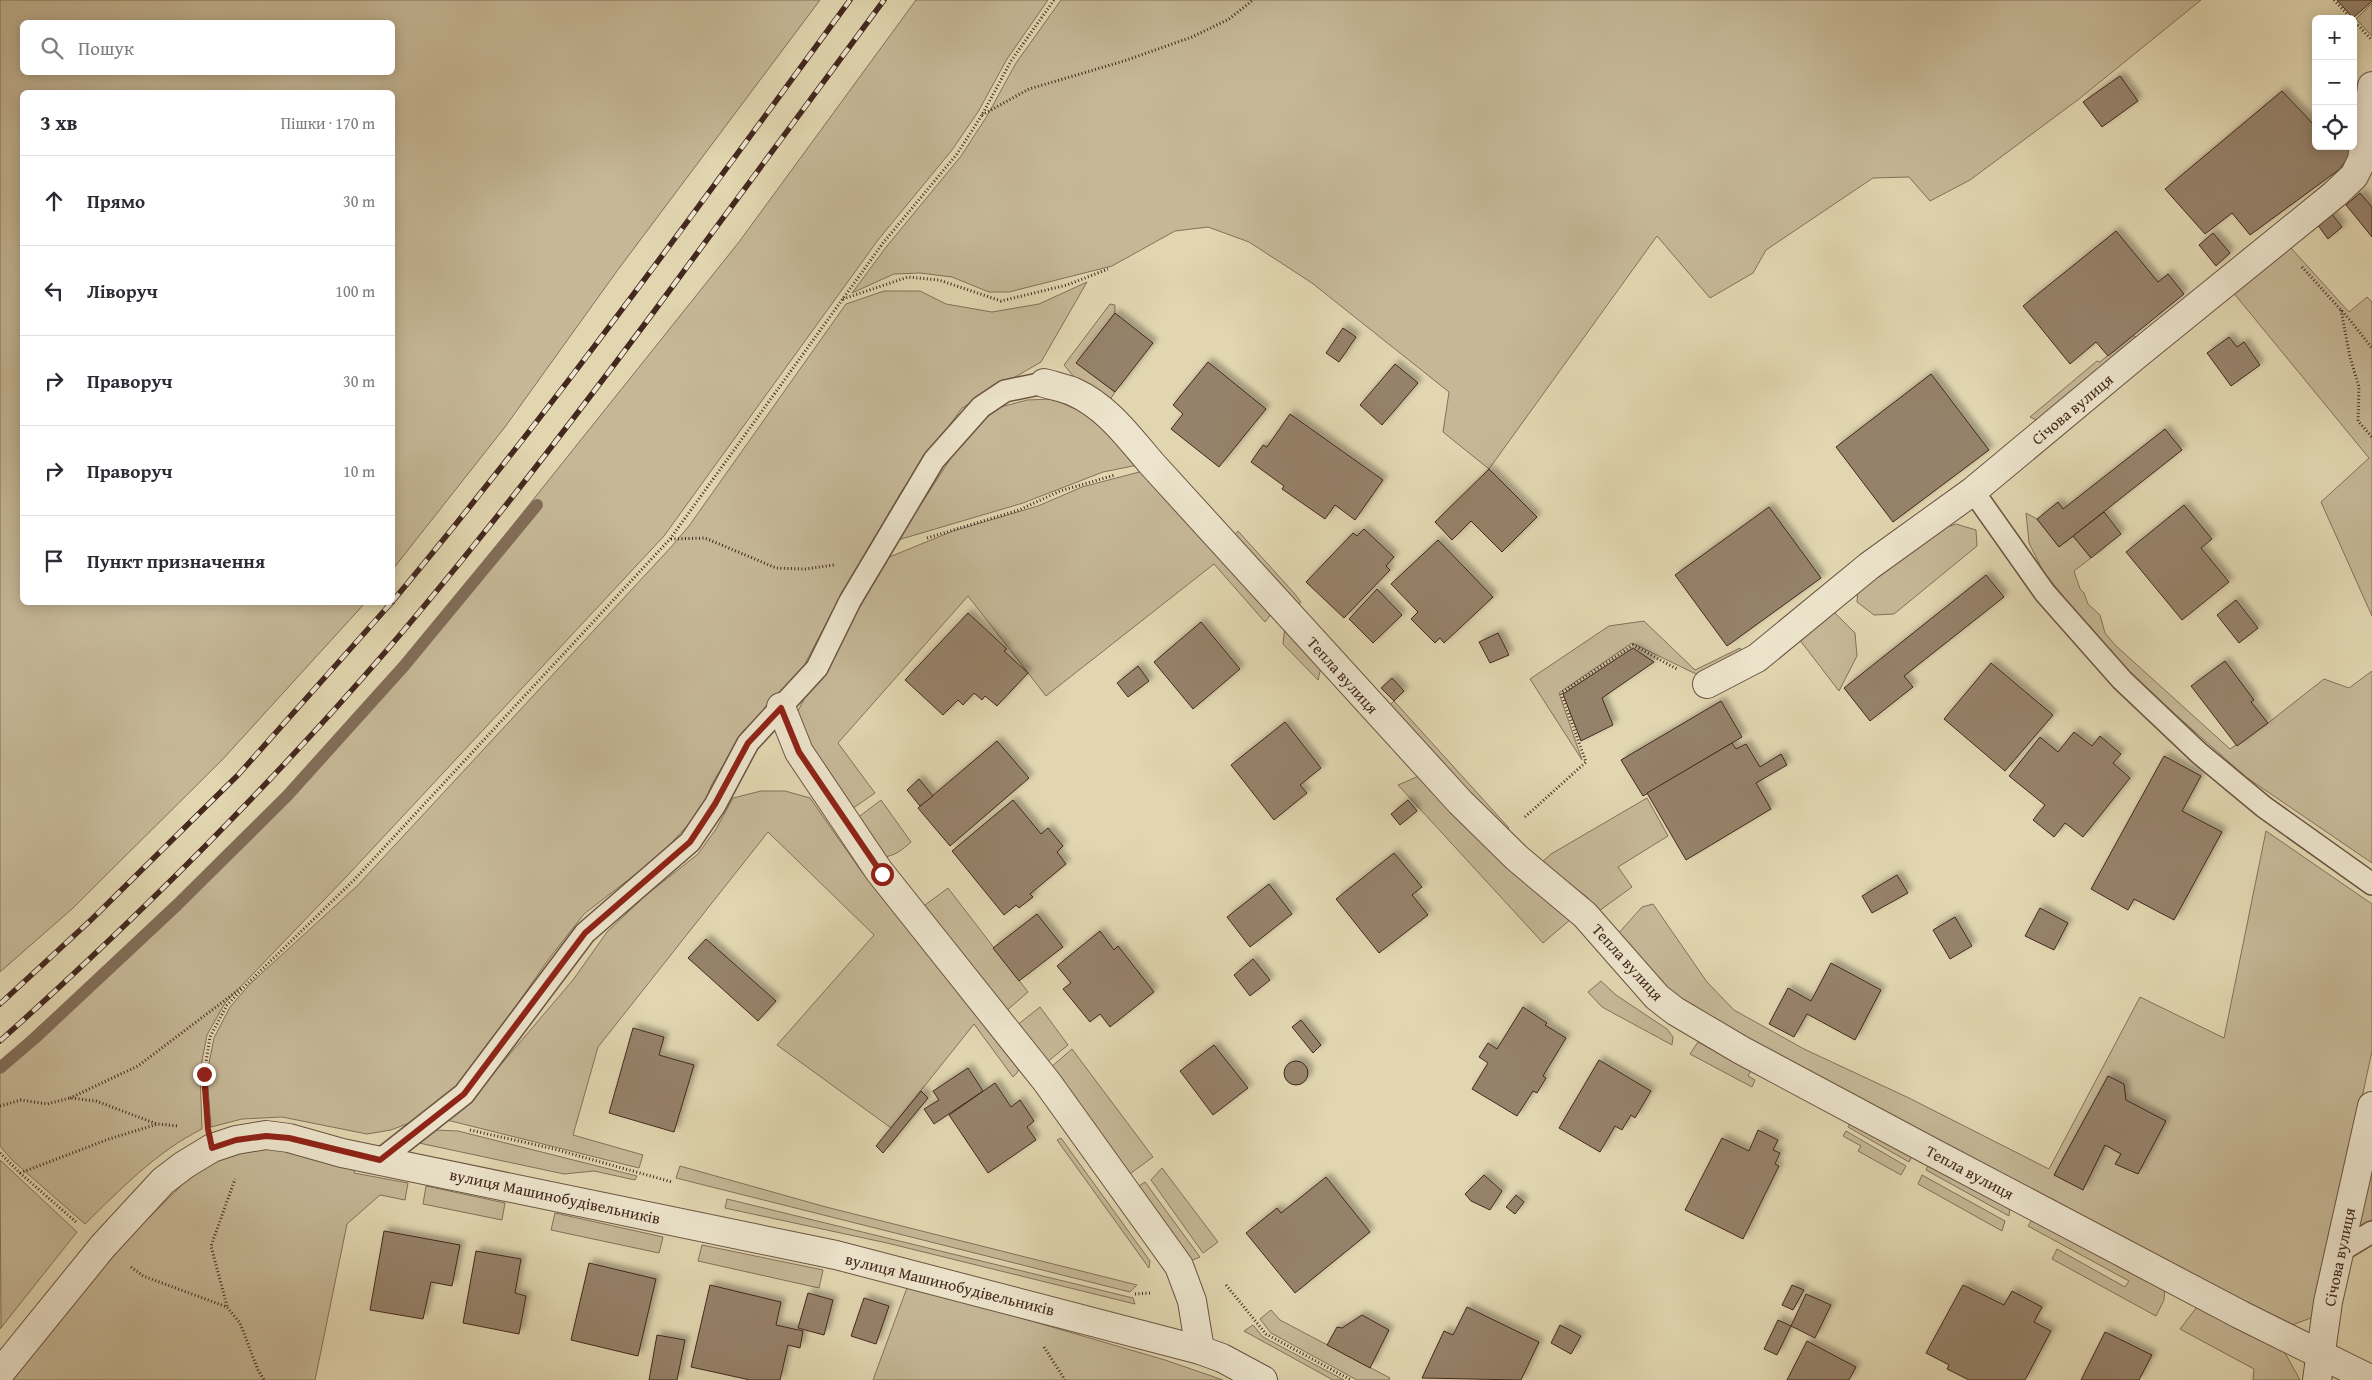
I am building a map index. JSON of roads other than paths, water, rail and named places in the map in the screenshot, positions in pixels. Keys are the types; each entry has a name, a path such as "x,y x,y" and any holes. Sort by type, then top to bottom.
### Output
{"street":[{"name":"Січова вулиця","path":"1707,684 1758,658 1869,566 1973,491 2335,194 2354,176 2364,155 2372,86"},
{"name":"Тепла вулиця","path":"1044,383 1074,392 1098,406 1121,427 1151,463 1393,730 1499,841 1585,915 1657,997 1674,1011 1741,1050 1902,1136 2319,1368 2372,1380"},
{"path":"781,708 799,752 879,870 1047,1082 1179,1266 1192,1301 1200,1350"},
{"name":"Січова вулиця","path":"2319,1368 2339,1252 2372,1106"},
{"name":"вулиця Машинобудівельників","path":"0,1373 103,1246 163,1181 219,1139 266,1136 289,1138 380,1160 836,1255 1200,1350 1222,1358 1263,1380"}],"lane":[{"path":"380,1160 464,1094 585,933 690,842 715,804 748,743 817,668 850,601 934,460 981,407 1005,391 1044,383"},
{"path":"1973,491 2046,593 2122,680 2199,753 2264,807 2372,884"},
{"path":"2339,1252 2372,1232"}],"waterway":[{"path":"0,1068 35,1038 177,905 287,796 404,666 537,505"}],"railway":[{"path":"395,598 569,380 850,0"},
{"path":"0,1041 101,948 248,803 341,702 421,610 520,488 584,405 884,0"},
{"path":"0,1004 92,919 238,775 389,605"}]}
